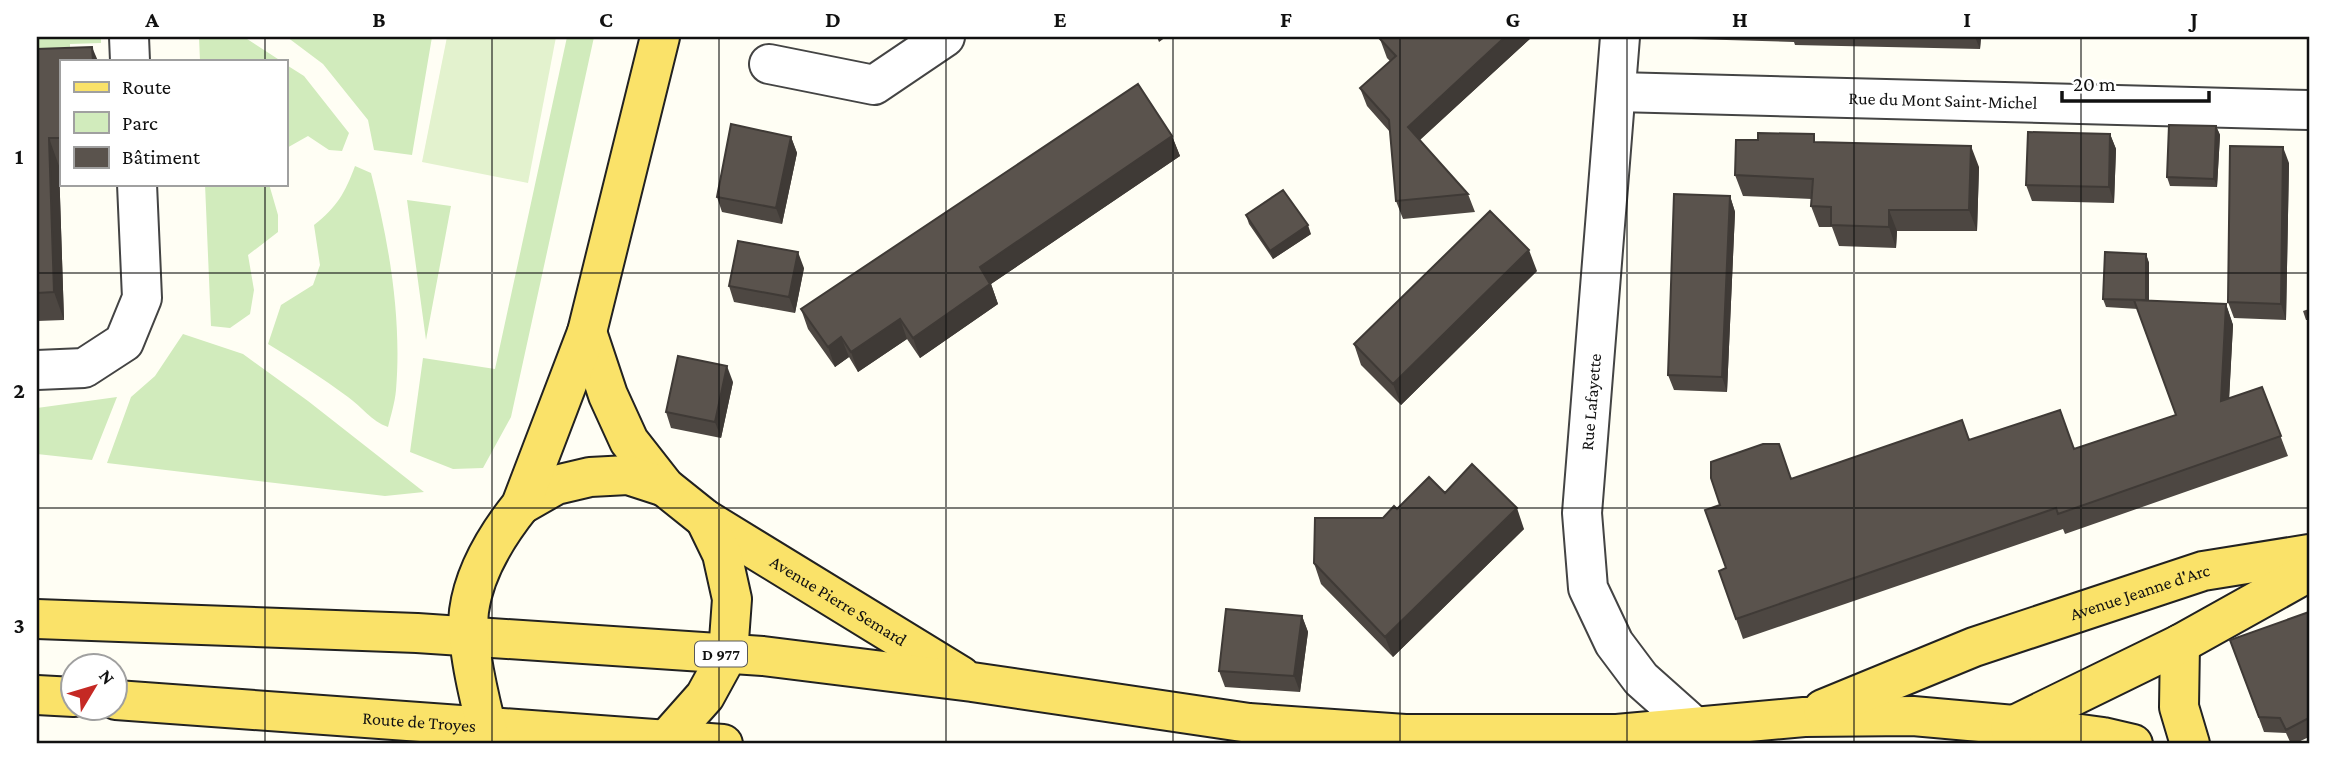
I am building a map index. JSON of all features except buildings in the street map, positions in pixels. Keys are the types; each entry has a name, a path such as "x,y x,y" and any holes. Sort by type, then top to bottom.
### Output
{"main road":[{"name":"Avenue Pierre Semard","path":"489,735 469,636 469,610 484,560 521,505 587,332 660,37"},
{"name":"Avenue Pierre Semard","path":"587,332 608,395 629,441 665,487 705,519 972,682"},
{"name":"Avenue Pierre Semard","path":"521,505 556,485 590,477 628,475 665,487"},
{"name":"Avenue Pierre Semard","path":"666,740 705,696 728,654 732,599 722,554 705,519"},
{"name":"Avenue Jeanne d'Arc","path":"1804,717 1974,648 2203,571 2309,554"},
{"path":"1974,744 2180,644 2309,572"},
{"name":"D 977","path":"37,619 469,636 763,656 972,682 1249,723 1405,734 1618,734 1804,717 1913,716 2014,725 2103,737 2133,744"},
{"path":"2180,644 2179,707 2190,744"},
{"path":"37,695 60,696"},
{"name":"Route de Troyes","path":"130,701 489,735 723,744"}],"street":[{"path":"129,37 130,60"},
{"path":"769,64 874,85 945,37"},
{"name":"Rue Lafayette","path":"1620,37 1582,513 1588,588 1614,643 1641,679 1696,728"},
{"name":"Rue du Mont Saint-Michel","path":"1617,92 2309,110"},
{"path":"37,370 84,368 124,342 142,298 136,186"}],"green space":[{"path":"37,37 101,37 101,43 70,44 70,60 60,60 37,77"},
{"path":"199,37 244,37 279,60 200,60"},
{"path":"287,37 432,37 412,155 374,150 368,120 323,64"},
{"path":"447,37 556,37 528,183 422,162"},
{"path":"567,37 594,37 511,417 483,468 453,469 410,452 423,358 495,369"},
{"path":"287,65 304,76 349,133 342,151 329,150 308,136 287,148"},
{"path":"355,166 371,173 392,280 397,363 395,395 388,427 268,344 281,305 313,285 320,265 314,225 339,199"},
{"path":"205,186 270,186 278,215 278,232 248,255 254,290 250,314 230,328 211,326"},
{"path":"407,200 451,206 426,340"},
{"path":"183,334 243,354 424,492 385,496 107,463 131,397 155,376"},
{"path":"117,397 92,460 37,454 37,408"}]}
